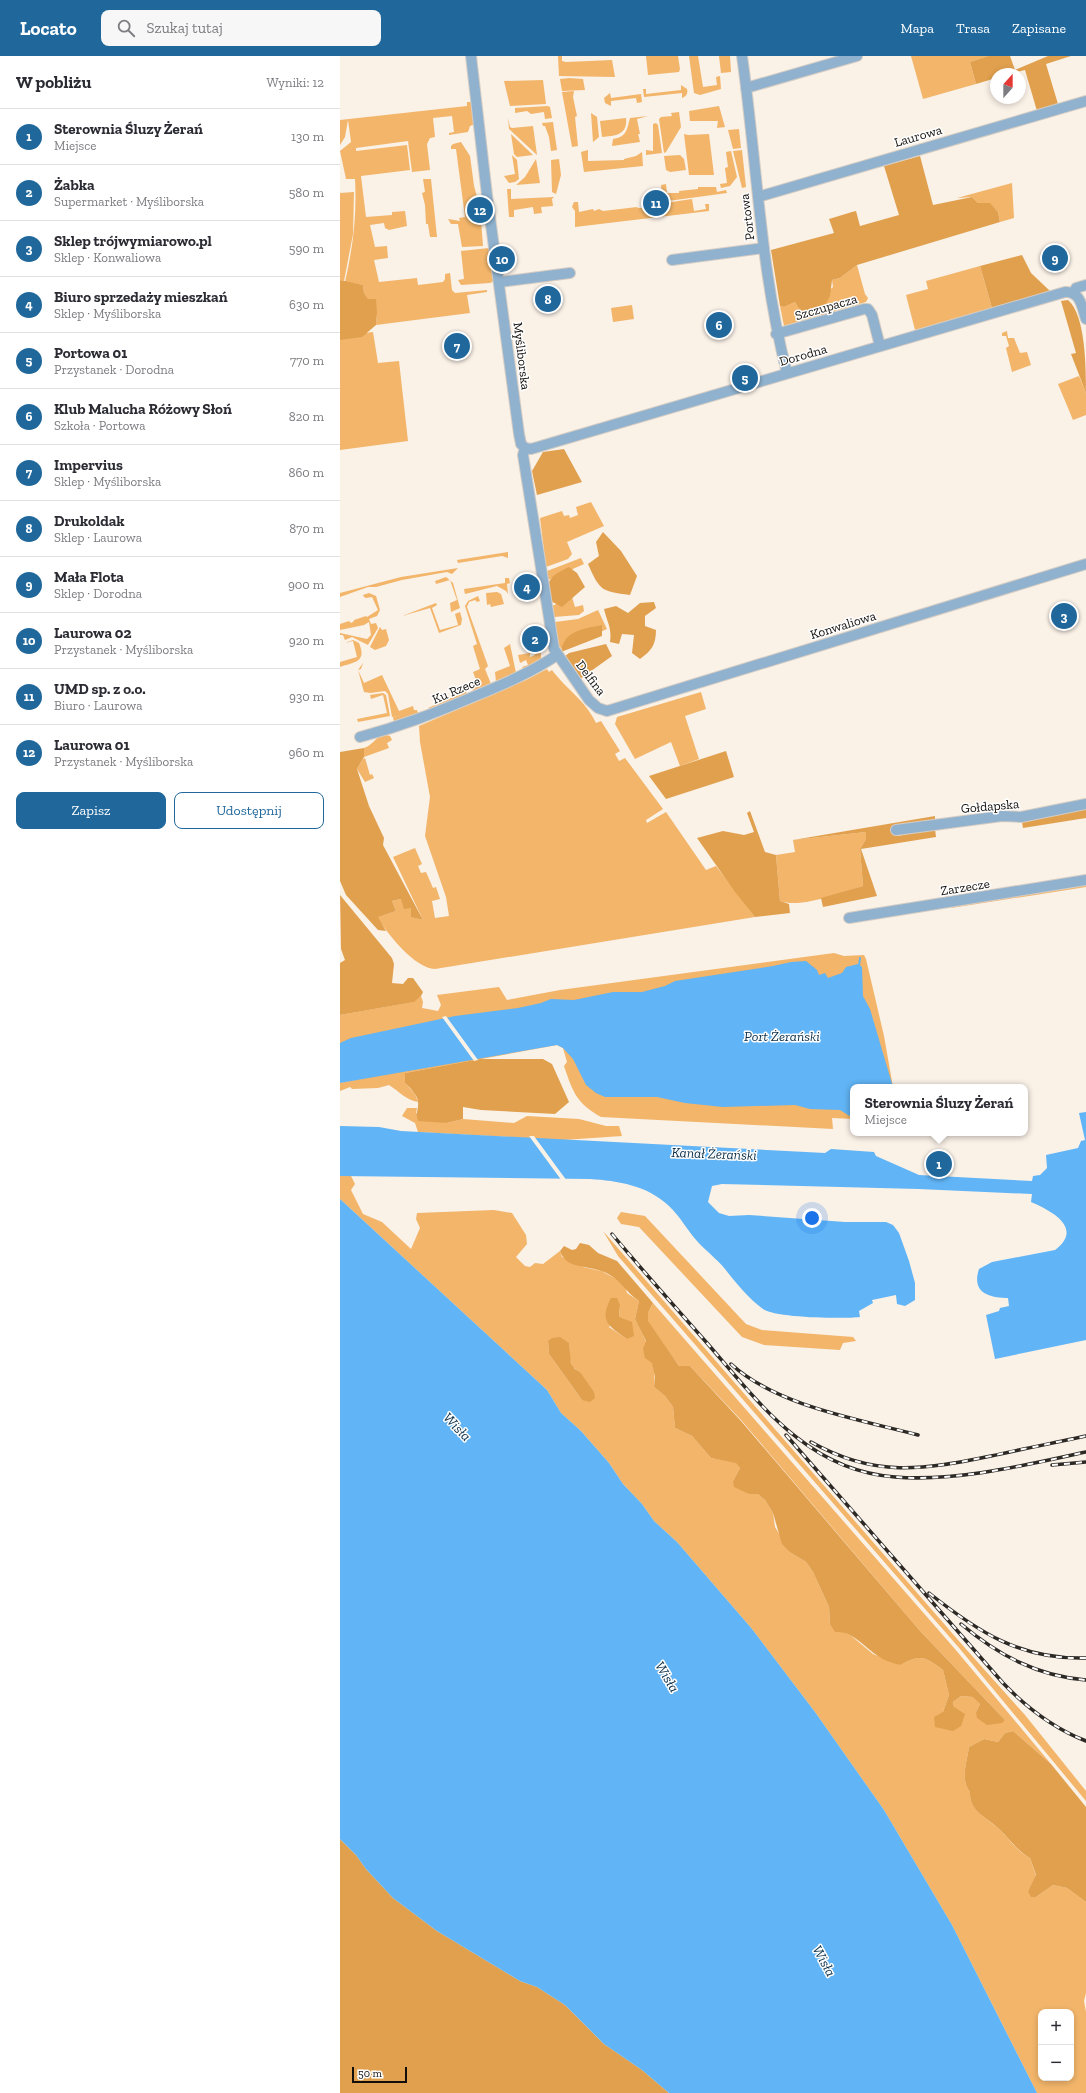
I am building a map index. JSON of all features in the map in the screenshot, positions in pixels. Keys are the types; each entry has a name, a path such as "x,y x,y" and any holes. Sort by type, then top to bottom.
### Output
{"street":[{"name":"Myśliborska","path":"471,56 488,201 500,282 520,442 525,448 522,455 552,645 558,655"},
{"name":"Portowa","path":"742,56 764,248 776,334 787,374"},
{"path":"746,88 857,56"},
{"name":"Laurowa","path":"758,197 1086,101"},
{"path":"672,260 764,248"},
{"path":"500,282 570,273"},
{"name":"Dorodna","path":"525,448 531,449 1065,292 1074,293 1076,288 1086,286"},
{"path":"1074,293 1079,299 1086,319"},
{"name":"Szczupacza","path":"776,334 868,309 872,315 880,346"},
{"name":"Konwaliowa","path":"607,711 1086,564"},
{"name":"Delfina","path":"558,655 588,700 598,708 607,711"},
{"name":"Ku Rzece","path":"360,736 398,727 425,717 523,676 558,655"},
{"name":"Gołdapska","path":"896,830 1002,816 1021,817 1086,804"},
{"name":"Zarzecze","path":"849,918 1086,880"}],"shaded area":[{"path":"558,56 562,56 562,61 566,62 612,60 615,77 559,76"},
{"path":"646,56 678,56 679,72 648,75"},
{"path":"689,56 698,56 703,87 717,85 716,77 720,76 721,89 700,95 694,93"},
{"path":"719,56 730,56 731,72 721,73"},
{"path":"911,56 988,56 970,62 976,84 923,99"},
{"path":"988,56 1010,56 1014,68 990,68 990,80 976,84 970,62"},
{"path":"1048,56 1071,56 1046,64 1058,104 1037,111 1026,73 1026,68 1020,68"},
{"path":"560,79 583,79 585,90 562,91"},
{"path":"543,80 546,104 510,106 504,81"},
{"path":"681,85 687,89 686,95 682,98 682,93 644,97 643,89 646,89 646,94 681,90"},
{"path":"574,91 573,97 577,116 575,117 578,146 572,147 562,92"},
{"path":"610,93 611,98 641,94 642,102 637,103 636,98 611,101 611,106 605,103 604,98"},
{"path":"467,102 473,102 473,125 470,126 468,132 449,135 449,133 454,132 452,116 433,118 435,137 430,138 427,144 430,170 412,172 408,141 356,148 356,151 407,145 410,170 361,176 366,217 392,215 392,212 405,211 407,226 389,230 385,228 384,223 370,225 375,247 387,246 388,258 374,260 379,282 417,278 418,285 443,282 445,279 445,274 450,273 452,290 455,293 487,290 487,292 467,295 470,313 376,325 377,314 364,293 363,285 345,282 354,231 355,179 346,179 340,151 351,142 348,120 345,137 340,145 340,120 467,106"},
{"path":"719,106 725,127 717,128 718,121 690,121 689,111"},
{"path":"550,107 552,118 545,119 544,112 531,114 527,111 515,113 515,108"},
{"path":"679,112 681,127 664,153 659,119 661,117 672,116 671,113"},
{"path":"591,113 597,117 599,137 593,142"},
{"path":"648,116 637,119 640,142 612,146 613,139 618,138 626,132 630,118"},
{"path":"508,118 510,127 512,128 533,126 537,155 509,129"},
{"path":"626,118 625,128 620,134 602,137 600,121"},
{"path":"553,122 557,150 551,151 549,137 545,126 543,126 542,123"},
{"path":"656,123 658,125 662,153 646,155 646,150 653,151 653,124"},
{"path":"739,129 741,148 733,149 728,130"},
{"path":"511,134 533,155 517,157 514,154"},
{"path":"684,134 709,134 714,175 689,175"},
{"path":"461,142 470,156 474,186 480,207 483,246 462,247 458,224 451,224 448,219 460,221 459,218 465,217 456,149 451,149 453,144"},
{"path":"588,150 588,161 624,160 636,156 642,152 643,166 584,172 581,152"},
{"path":"742,150 746,187 742,188 733,151"},
{"path":"731,151 737,177 730,186 721,188 720,184 727,183 725,168 728,167 726,152"},
{"path":"512,155 517,160 519,179 515,182 509,183 504,176 515,174"},
{"path":"680,155 684,159 686,170 670,172 666,170 664,156"},
{"path":"920,156 933,205 972,197 978,203 990,203 998,212 1000,222 857,265 840,278 832,280 830,296 823,309 808,316 803,315 795,302 784,307 780,306 771,250 834,233 829,219 852,212 856,211 860,226 899,215 884,166"},
{"path":"536,159 540,183 516,185 525,177"},
{"path":"559,159 561,175 556,194 552,192 551,160"},
{"path":"423,179 431,179 437,237 430,237 428,224 426,224 425,205 422,193 425,192"},
{"path":"1012,183 1014,218 1000,222 998,212 990,204 978,203 972,197 957,198"},
{"path":"666,184 667,193 679,193 679,191 698,189 698,187 716,187 717,192 726,190 727,193 668,201 662,197 661,185"},
{"path":"507,189 511,189 511,199 554,197 552,199 553,206 541,207 542,213 534,214 533,207 514,210 514,217 509,217"},
{"path":"354,192 353,234 344,281 340,280 340,193"},
{"path":"692,199 694,211 706,209 705,204 709,204 709,211 575,227 575,211 572,207 574,202 578,202 579,212 593,209 594,211 599,209 603,211 637,207 656,208 660,206 661,210 666,210 665,203"},
{"path":"489,248 494,281 490,283 461,285 458,280 464,279 461,251"},
{"path":"1022,255 1031,273 1050,291 992,308 980,266"},
{"path":"857,265 865,294 868,298 866,302 784,326 780,306 784,307 795,302 803,314 833,287 832,280 840,278"},
{"path":"980,266 992,308 915,330 906,295 928,289 926,281"},
{"path":"340,280 363,285 364,293 368,299 376,299 376,325 362,337 340,340"},
{"path":"1068,300 1074,307 1082,330 1086,371 1086,393 1071,354 1076,353 1061,301"},
{"path":"632,305 634,319 613,322 611,308"},
{"path":"1007,331 1008,338 1014,338 1020,353 1027,352 1031,365 1012,372 1006,348 1009,346 1006,336 1002,336 1002,333"},
{"path":"373,332 378,363 399,361 408,441 340,450 340,336"},
{"path":"1079,376 1086,393 1086,415 1073,420 1058,384"},
{"path":"564,449 582,482 537,495 532,471 543,452"},
{"path":"591,502 604,526 567,542 572,554 568,559 546,567 540,518 562,511 564,516 569,515 570,518 578,515 576,507"},
{"path":"603,532 621,551 637,576 630,595 607,591 599,585 588,564 599,556 596,542"},
{"path":"508,552 508,558 502,556 458,563 457,560"},
{"path":"581,558 584,564 548,580 547,571"},
{"path":"569,567 577,573 585,587 562,607 547,599 547,592 551,578"},
{"path":"458,568 452,574 447,572 402,580 376,587 368,587 340,597 340,593 401,577"},
{"path":"446,577 450,580 436,584 435,581"},
{"path":"505,578 509,578 510,583 507,584 508,594 506,591 497,586 465,594 464,589 505,583"},
{"path":"450,581 453,583 460,608 451,612 450,603 457,600"},
{"path":"497,592 501,594 504,604 491,607 490,604 487,605 486,593"},
{"path":"369,593 376,596 380,610 377,616 369,619 371,624 376,623 378,628 368,645 352,637 345,640 343,635 340,635 340,633 367,639 371,635 369,622 364,625 340,630 340,624 349,621 351,623 354,620 367,617 378,610 372,597 366,598 363,595"},
{"path":"478,596 480,601 477,602 475,600 469,602 467,607 488,666 485,669 491,684 473,691 471,683 476,680 473,672 480,669 473,646 477,644 465,606 468,601"},
{"path":"572,597 575,607 583,605 584,611 579,615 554,617 552,606"},
{"path":"654,602 656,608 645,616 645,626 656,630 654,644 647,653 640,659 632,653 634,635 622,634 619,644 610,642 610,629 604,609 616,606 628,613 640,603"},
{"path":"436,603 437,605 432,608 440,630 458,625 455,614 460,612 462,619 461,625 439,633 430,608 402,616"},
{"path":"598,610 607,629 563,649 558,646 555,622 578,619"},
{"path":"602,625 602,636 561,652 566,639 571,635 582,630"},
{"path":"380,627 382,630 386,629 389,640 386,646 375,650 370,647"},
{"path":"353,640 359,643 362,654 355,662 340,667 340,662 357,657 353,641 345,643"},
{"path":"510,644 516,673 496,682 495,672 510,666 504,648"},
{"path":"606,644 612,656 580,679 564,657 569,653"},
{"path":"541,651 541,659 524,669 522,667 528,665 526,660 520,663 518,655 530,653 530,657 535,655 534,652"},
{"path":"547,669 549,672 552,670 582,702 596,723 601,721 620,751 615,754 619,761 625,758 663,809 646,820 647,823 666,812 706,870 716,866 755,917 435,969 427,967 410,957 395,941 377,917 396,911 392,901 401,899 411,908 412,917 423,920 393,857 415,848 422,864 418,866 421,873 426,872 433,888 436,887 440,899 432,901 435,918 449,916 446,897 425,836 430,797 420,742 419,726 526,680"},
{"path":"358,670 364,683 382,675 399,711 413,706 414,710 417,710 418,713 413,717 394,722 393,717 404,715 392,717 388,694 385,691 370,693 364,692"},
{"path":"463,686 467,694 432,709 428,708 453,697 450,690"},
{"path":"701,692 706,709 685,716 699,759 680,766 671,742 635,759 615,724 617,717"},
{"path":"383,693 386,695 390,716 358,722 357,719 387,713 383,695 371,699 370,695"},
{"path":"383,734 390,736 392,740 387,743 389,748 364,757 364,748"},
{"path":"364,748 364,757 357,769 369,806 384,838 383,845 423,920 411,917 411,908 404,909 401,899 392,901 396,911 378,917 386,931 378,930 346,895 340,881 340,752"},
{"path":"726,751 734,777 666,799 649,776"},
{"path":"365,758 370,775 372,774 374,778 365,782 357,769"},
{"path":"1086,808 1086,818 1023,828 1022,822"},
{"path":"750,811 765,852 776,855 780,901 789,904 790,913 755,917 735,892 697,838 723,831 744,835 754,832 747,813"},
{"path":"935,816 935,821 896,827 897,836 935,829 936,837 861,849 877,896 823,907 821,898 863,886 860,849 866,839 866,832 793,840"},
{"path":"866,832 866,839 860,849 863,886 822,899 799,903 780,901 776,855 795,852 793,840"},
{"path":"1086,884 1086,887 951,908 953,906"},
{"path":"340,895 392,958 394,964 392,983 403,984 408,978 413,978 423,992 414,1002 340,1015 340,963 345,960 341,949"},
{"name":"Port Żerański","path":"834,953 844,956 864,955 884,1036 892,1084 878,1084 677,1045 340,1045 340,1015 413,1002 421,996 423,1002 422,1008 438,1011 441,1005 437,995 499,987 507,1000 560,990"},
{"path":"548,1040 850,1107 850,1119 832,1118 833,1129 601,1117 586,1107 576,1096 564,1066 567,1062 563,1048 557,1045 405,1073 405,1083 415,1094 418,1102 406,1098 389,1085 378,1088 352,1089 350,1087 340,1091 340,1083"},
{"path":"480,1059 543,1059 552,1064 569,1102 555,1114 481,1110 463,1107 463,1119 447,1123 418,1121 417,1099 413,1091 405,1083 405,1073"},
{"path":"407,1108 417,1108 416,1113 447,1123 463,1119 514,1123 527,1116 579,1119 606,1126 619,1126 622,1136 563,1140 418,1132 415,1123 402,1116"},
{"path":"340,1176 351,1176 355,1184 351,1190 363,1214 382,1222 411,1249 420,1228 416,1219 417,1213 494,1210 512,1213 526,1235 527,1244 516,1257 525,1266 530,1267 535,1263 543,1264 560,1251 562,1257 583,1267 601,1271 619,1280 625,1286 627,1293 639,1301 635,1319 650,1352 654,1369 654,1387 665,1396 673,1407 675,1428 692,1436 711,1458 736,1462 740,1468 733,1481 749,1494 758,1494 765,1500 773,1513 775,1527 791,1553 806,1562 813,1572 829,1607 830,1624 849,1634 873,1654 901,1665 914,1659 923,1658 932,1662 943,1670 949,1695 943,1712 954,1707 953,1702 961,1696 974,1697 980,1704 976,1712 1005,1720 921,1632 741,1420 690,1366 679,1366 647,1321 648,1313 653,1303 955,1649 1051,1764 1013,1731 1005,1733 998,1742 984,1739 969,1747 965,1770 965,1782 970,1792 972,1804 976,1809 999,1829 1021,1852 1030,1858 1036,1876 1028,1891 1036,1897 1053,1885 1067,1888 1086,1902 1086,1993 1084,2001 1086,2012 1086,2093 1037,2093 952,1925 884,1810 815,1712 752,1629 677,1542 654,1521 642,1504 623,1484 609,1463 581,1431 561,1413 547,1390 340,1199","holes":["620,1305 619,1317 627,1339 609,1327","548,1341 569,1343 573,1367 580,1372 582,1400 549,1354"]},
{"path":"621,1212 645,1216 746,1324 762,1330 853,1337 856,1341 843,1343 840,1350 764,1345 742,1337 639,1227 621,1224 617,1218"},
{"path":"603,1231 1025,1715 1086,1791 1086,1801 960,1649 618,1256"},
{"path":"580,1243 589,1245 598,1253 617,1261 653,1303 648,1313 648,1321 679,1366 690,1366 741,1421 921,1632 1005,1720 1002,1723 987,1725 977,1718 976,1712 980,1704 973,1697 961,1696 953,1702 954,1707 965,1714 961,1726 953,1731 935,1727 934,1717 943,1712 949,1695 943,1670 932,1662 923,1658 914,1659 901,1665 892,1663 873,1653 848,1634 835,1632 830,1624 829,1607 813,1572 806,1562 791,1553 782,1544 773,1513 765,1500 758,1494 749,1494 734,1487 733,1481 740,1468 736,1463 711,1458 692,1436 675,1428 673,1407 665,1396 654,1387 655,1377 652,1363 645,1358 643,1349 646,1341 635,1319 639,1301 613,1277 595,1269 572,1264 563,1257 560,1251 564,1246 572,1250 576,1249"},
{"path":"611,1298 617,1298 620,1305 619,1317 632,1322 634,1336 627,1339 607,1322 607,1306"},
{"path":"560,1337 569,1343 571,1363 575,1369 580,1372 594,1392 595,1398 590,1402 582,1400 549,1354 548,1341 552,1338"},
{"path":"1013,1731 1051,1764 1086,1807 1086,1902 1067,1888 1053,1885 1036,1897 1031,1897 1028,1891 1036,1875 1030,1858 1021,1852 999,1829 979,1813 972,1804 970,1792 965,1782 969,1747 984,1739 998,1742 1005,1733"},
{"path":"340,1839 356,1855 366,1869 393,1898 437,1931 520,1981 537,1987 565,2005 604,2044 642,2070 669,2093 340,2093"}],"water":[{"name":"Port Żerański","path":"806,961 817,970 819,975 825,973 828,978 842,973 846,967 858,964 862,967 863,996 870,1009 892,1084 850,1084 850,1116 840,1110 810,1109 795,1105 723,1107 685,1103 657,1097 605,1097 596,1093 586,1085 573,1059 563,1048 557,1045 340,1083 340,1043 351,1038 455,1016 518,1008 541,1003 551,999 574,1000 613,992 642,992 665,986 675,981 791,962"},
{"name":"Kanał Żerański","path":"1086,1112 1086,1340 995,1359 986,1315 999,1311 1000,1308 1009,1306 1008,1298 995,1297 980,1289 977,1277 979,1269 992,1262 1055,1250 1063,1242 1066,1234 1066,1228 1062,1221 1048,1210 1031,1202 1032,1194 919,1189 722,1184 712,1186 708,1202 719,1213 729,1216 749,1215 845,1222 886,1222 893,1225 899,1233 909,1261 915,1283 915,1300 905,1306 897,1304 896,1295 872,1300 873,1303 859,1311 860,1317 825,1318 781,1314 763,1309 748,1296 722,1265 697,1241 677,1214 669,1206 651,1193 632,1185 590,1179 340,1176 340,1126 379,1127 401,1131 825,1153 831,1149 874,1152 876,1156 919,1175 1032,1181 1033,1176 1040,1175 1047,1168 1046,1155 1078,1148 1081,1141 1085,1140 1079,1113"},
{"name":"Wisła","path":"340,1199 547,1390 561,1413 581,1431 609,1463 623,1484 642,1504 654,1521 677,1542 752,1629 815,1712 884,1810 952,1925 1037,2093 669,2093 642,2070 604,2044 565,2005 537,1987 520,1981 437,1931 393,1898 366,1869 356,1855 340,1839"}],"pier":[{"path":"446,1016 478,1060 474,1061 442,1017"},
{"path":"529,1136 534,1136 567,1181 562,1181"}],"waterway":[{"path":"859,966 860,958"}],"railway":[{"path":"612,1234 766,1410 811,1448 836,1462 864,1472 895,1477 918,1478 966,1475 1086,1452"},
{"path":"731,1364 771,1391 795,1401 845,1417 918,1435"},
{"path":"786,1435 1003,1683 1021,1701 1052,1724 1086,1741"},
{"path":"811,1442 834,1454 856,1461 878,1466 899,1468 943,1465 1086,1436"},
{"path":"1052,1465 1086,1462"},
{"path":"929,1593 965,1620 983,1631 1021,1649 1041,1654 1086,1658"},
{"path":"961,1624 989,1645 1019,1662 1051,1674 1086,1680"}],"place":[{"name":"UMD sp. z o.o.","path":"656,203"},
{"name":"Laurowa 01","path":"480,210"},
{"name":"Mała Flota","path":"1055,258"},
{"name":"Laurowa 02","path":"502,259"},
{"name":"Drukoldak","path":"548,299"},
{"name":"Klub Malucha Różowy Słoń","path":"719,325"},
{"name":"Impervius","path":"457,346"},
{"name":"Portowa 01","path":"745,378"},
{"name":"Biuro sprzedaży mieszkań","path":"527,587"},
{"name":"Sklep trójwymiarowo.pl","path":"1064,616"},
{"name":"Żabka","path":"535,639"},
{"name":"Sterownia Śluzy Żerań","path":"939,1164"}]}
